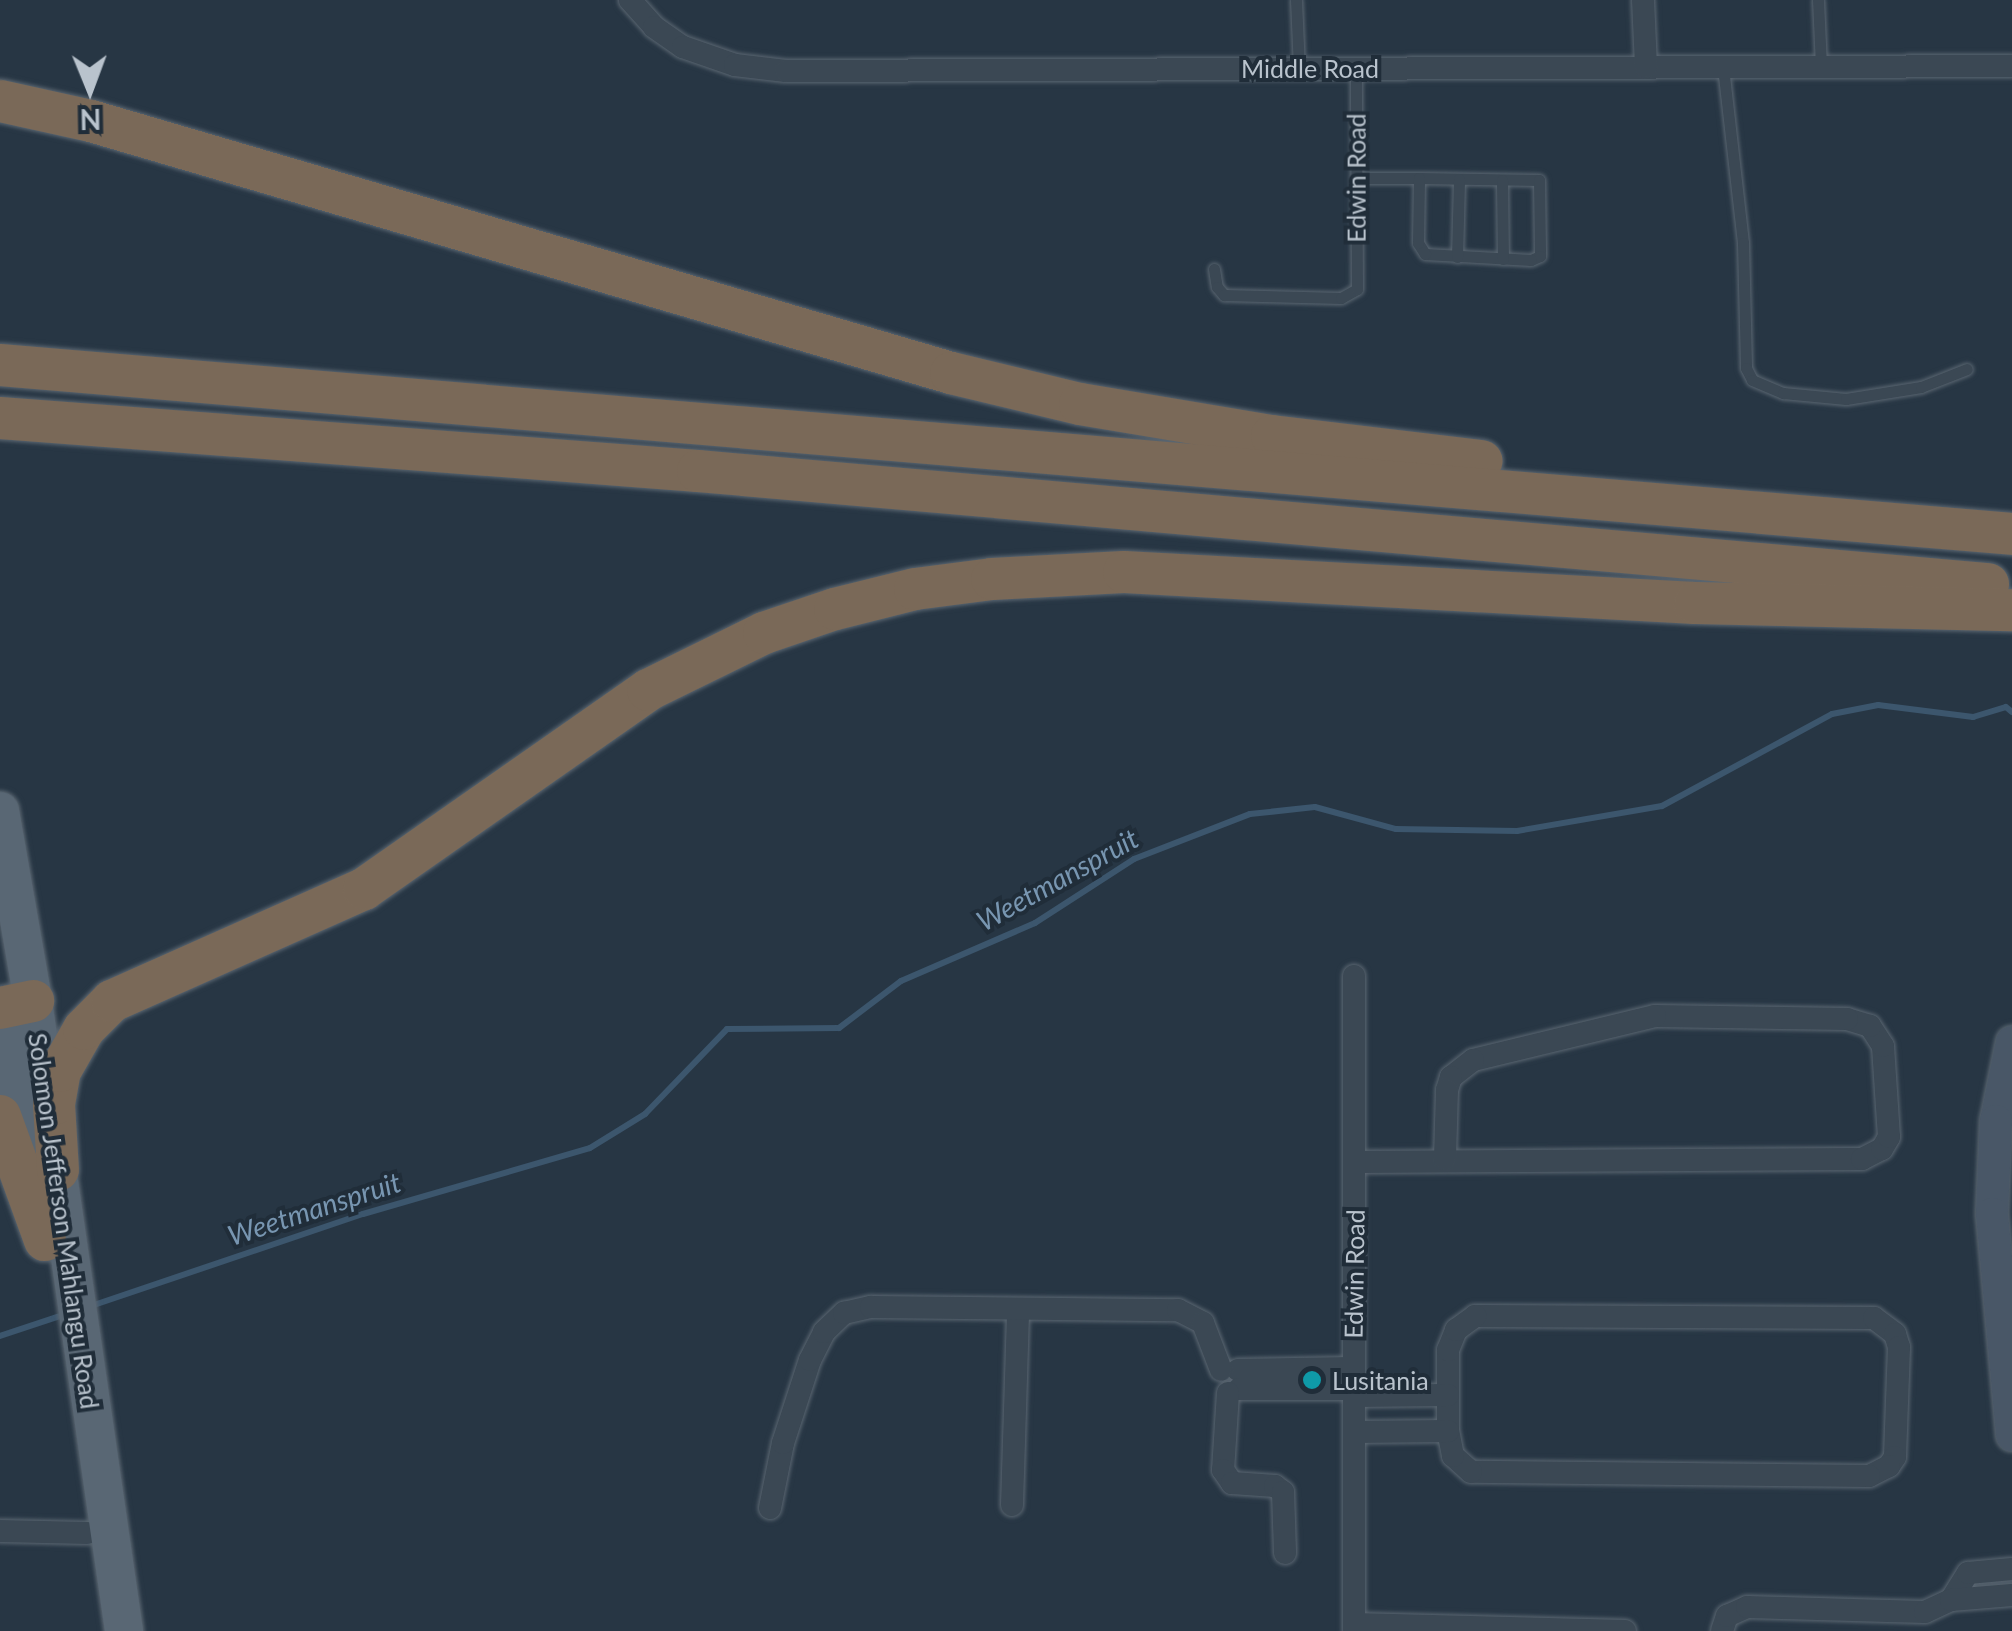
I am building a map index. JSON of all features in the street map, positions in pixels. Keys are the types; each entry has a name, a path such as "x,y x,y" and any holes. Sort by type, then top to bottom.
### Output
{"highway":[{"path":"0,86 91,121"},
{"path":"0,101 91,121 855,346 1080,404 1272,436 1808,500 1937,528"},
{"path":"0,365 2012,534"},
{"path":"0,418 215,431 2012,586"},
{"path":"0,428 144,438 215,431"},
{"path":"58,1170 54,1104 60,1071 84,1029 112,1001 364,889 648,690 764,633 834,609 915,589 992,579 1124,572 1676,602 2012,610"},
{"path":"0,1116 54,1248"}],"main road":[{"name":"Solomon Jefferson Mahlangu Road","path":"0,811 11,1006 124,1631"},
{"name":"Solomon Jefferson Mahlangu Road","path":"11,1006 58,1170 54,1248"},
{"name":"Solomon Jefferson Mahlangu Road","path":"72,1336 87,1533 101,1631"}],"street":[{"name":"Middle Road","path":"630,0 654,27 683,47 735,66 786,71 2012,66"},
{"path":"1643,0 1646,67"},
{"name":"Edwin Road","path":"1354,976 1354,1627"},
{"path":"1355,1162 1445,1158 1862,1159 1882,1149 1889,1137 1883,1046 1870,1026 1847,1019 1655,1016 1473,1060 1451,1077 1447,1090 1445,1158"},
{"path":"2012,1042 1994,1152 1992,1214 2005,1276 2012,1435"},
{"path":"770,1508 788,1426 810,1360 832,1321 844,1312 871,1307 1154,1308 1188,1312 1202,1323 1232,1381 1223,1470 1232,1483 1275,1486 1282,1492 1285,1553"},
{"path":"1012,1505 1018,1310"},
{"path":"1475,1316 1858,1316 1886,1324 1899,1347 1899,1443 1889,1466 1869,1476 1484,1475 1460,1465 1453,1456 1448,1395 1451,1338 1464,1321 1475,1316"},
{"path":"1232,1381 1354,1384 1448,1395"},
{"path":"1354,1432 1448,1430"},
{"path":"0,1531 87,1533"},
{"path":"1722,1631 1727,1616 1747,1607 1926,1621 1951,1600 1968,1573 2012,1569"},
{"path":"1951,1600 2012,1595"},
{"path":"1354,1627 1613,1627 1625,1631"}],"lane":[{"path":"1296,0 1300,68"},
{"path":"1818,0 1821,67"},
{"path":"1723,67 1742,242 1746,368 1752,380 1783,393 1846,399 1921,387 1966,369"},
{"name":"Edwin Road","path":"1214,269 1217,287 1224,295 1341,298 1357,289 1356,68"},
{"path":"1356,178 1419,178 1539,180 1540,256 1503,260 1425,254 1420,248 1419,178"},
{"path":"1458,257 1459,179"},
{"path":"1502,180 1503,260"}],"waterway":[{"name":"Weetmanspruit","path":"88,1307 363,1214 590,1148 645,1114 727,1029 839,1028 901,981 1035,923 1134,859 1250,814 1315,807 1396,829 1517,831 1662,806 1832,714 1878,705 1973,717 2006,707 2012,712"},
{"name":"Weetmanspruit","path":"0,1336 66,1314"}],"place":[{"name":"Lusitania","path":"1312,1380"}]}
